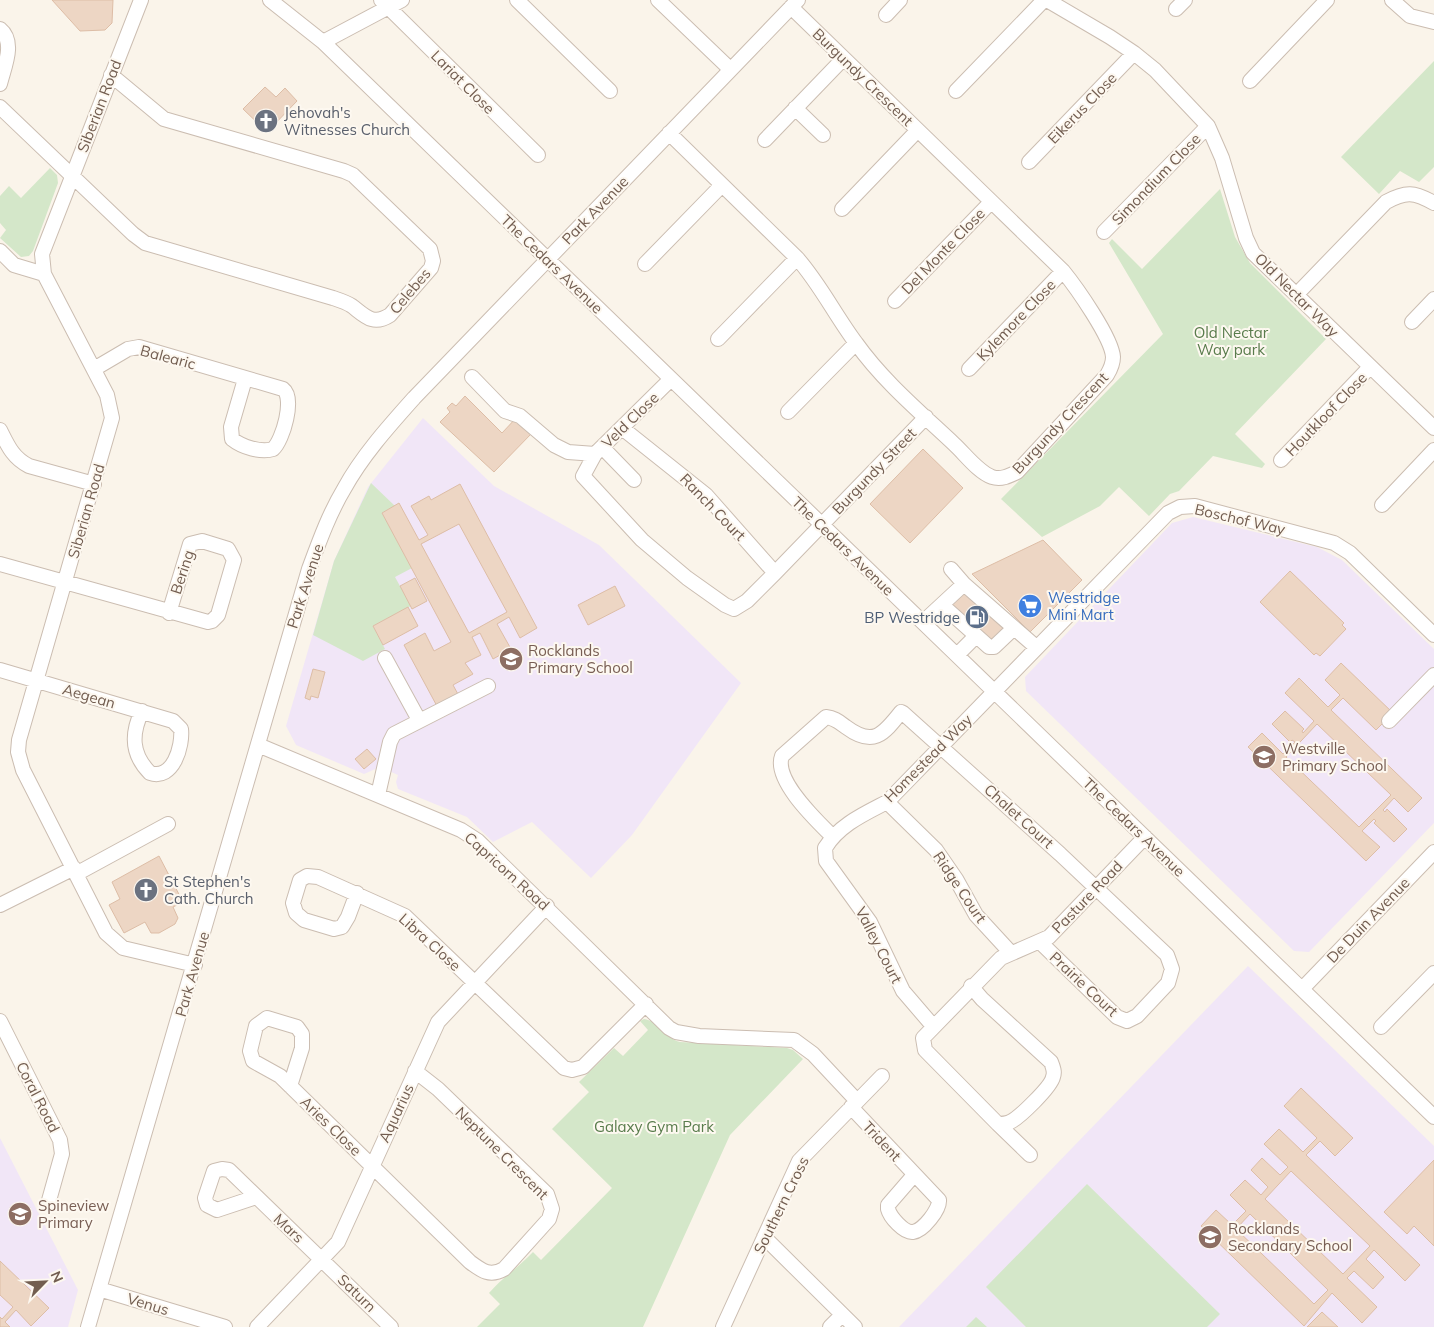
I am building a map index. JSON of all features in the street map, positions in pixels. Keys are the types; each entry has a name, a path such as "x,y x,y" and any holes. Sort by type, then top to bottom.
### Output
{"street":[{"name":"Siberian Road","path":"141,0 42,259 44,274 107,395 112,418 19,740 19,759 102,927 117,944 133,952 195,965"},
{"name":"The Cedars Avenue","path":"270,0 323,42 1434,1117"},
{"path":"323,42 385,4 402,0"},
{"path":"517,0 610,91"},
{"path":"658,0 730,70"},
{"path":"886,15 900,0"},
{"path":"956,91 1045,0"},
{"name":"Old Nectar Way","path":"1045,0 1110,37 1155,70 1208,126 1222,158 1249,246 1260,261 1434,428"},
{"path":"1250,81 1327,0"},
{"path":"1392,0 1410,16 1434,22"},
{"name":"Lariat Close","path":"385,4 538,155"},
{"name":"Park Avenue","path":"88,1327 309,569 331,513 344,487 414,398 795,4"},
{"name":"Burgundy Crescent","path":"669,133 797,258 813,277 856,343 873,365 926,417 979,468 992,476 1006,478 1017,472 1100,383 1111,366 1113,356 1110,346 1082,296 1063,272 844,59 795,4"},
{"path":"0,29 5,33 9,46 0,84"},
{"name":"Eikerus Close","path":"1030,162 1134,54"},
{"path":"765,140 844,59"},
{"name":"Celebes","path":"0,107 73,175 138,240 145,243 333,298 350,305 366,318 372,320 384,320 390,315 431,268 433,261 430,249 354,175 164,118 151,110 111,75"},
{"path":"795,108 823,135"},
{"name":"Simondium Close","path":"1104,232 1208,126"},
{"path":"842,209 918,131"},
{"path":"645,264 722,185"},
{"path":"1296,295 1386,202 1400,194 1410,193 1434,203"},
{"name":"Del Monte Close","path":"895,301 991,202"},
{"path":"0,251 14,265 44,274"},
{"path":"718,339 797,258"},
{"name":"Kylemore Close","path":"970,369 1063,272"},
{"path":"1412,322 1434,299"},
{"path":"788,412 856,343"},
{"name":"Balearic","path":"94,369 128,349 139,347 283,389 287,393 289,404 280,441 274,449 263,451 237,443 232,439 231,427 245,379"},
{"name":"Houtkloof Close","path":"1281,460 1370,367"},
{"name":"Veld Close","path":"472,377 505,411 520,416 560,449 598,451 671,379"},
{"name":"Burgundy Street","path":"598,451 583,473 584,478 642,540 687,578 725,605 734,609 747,601 775,573 926,417"},
{"name":"Ranch Court","path":"622,428 701,490 775,573"},
{"path":"0,430 12,454 19,461 29,466 94,484"},
{"path":"1382,505 1434,450"},
{"path":"598,451 634,480"},
{"name":"Boschof Way","path":"994,692 1162,518 1180,507 1195,506 1320,537 1340,546 1434,635"},
{"name":"Bering","path":"0,564 169,613 203,622 216,619 234,560 228,549 202,541 190,544 169,613"},
{"path":"951,569 964,584 1036,647"},
{"path":"923,622 964,584"},
{"path":"942,605 989,647 993,648 1014,628"},
{"path":"957,655 976,636"},
{"path":"385,658 419,720"},
{"name":"Aegean","path":"0,670 37,680 142,711 173,721 181,729 181,740 172,768 166,773 150,773 134,744 133,736 142,711"},
{"path":"1389,722 1434,675"},
{"path":"378,795 391,738 394,734 488,686"},
{"name":"Homestead Way","path":"834,837 854,819 887,802 994,692"},
{"name":"Chalet Court","path":"834,837 801,804 781,773 780,764 782,756 819,721 826,718 833,718 856,734 870,738 881,734 890,727 902,712 940,748 976,777 1096,888"},
{"name":"Capricorn Road","path":"258,745 461,830 478,840 676,1032 698,1036 794,1040 813,1054 854,1104"},
{"name":"Ridge Court","path":"887,802 936,850 956,879 976,915 1010,953"},
{"path":"0,905 75,871 168,824"},
{"name":"Valley Court","path":"834,837 825,848 826,861 870,922 903,991 933,1026"},
{"name":"Pasture Road","path":"933,1026 989,968 1010,953 1049,937 1145,837"},
{"name":"De Duin Avenue","path":"1302,989 1434,852"},
{"name":"Libra Close","path":"357,893 348,918 342,927 334,929 304,920 294,910 293,903 298,883 307,876 318,877 357,893 405,916 474,982"},
{"name":"Prairie Court","path":"1040,942 1117,1017 1127,1021 1137,1016 1168,983 1172,969 1166,955 1096,888"},
{"name":"Aquarius","path":"257,1327 338,1242 438,1022 547,906"},
{"path":"1381,1027 1432,979"},
{"path":"474,982 559,1064 572,1070 583,1067 646,1004"},
{"path":"971,986 982,999 1051,1062 1054,1071 1049,1085 1016,1119 1008,1123 998,1124"},
{"name":"Aries Close","path":"290,1086 302,1048 302,1034 297,1026 267,1018 256,1026 251,1057 256,1064 280,1076 290,1086 372,1166"},
{"name":"Coral Road","path":"0,1021 60,1140 62,1154 48,1204"},
{"path":"933,1026 923,1038 925,1050 1030,1155"},
{"name":"Neptune Crescent","path":"372,1166 470,1262 483,1272 491,1274 504,1269 549,1220 552,1209 547,1194 438,1090 415,1071"},
{"name":"Southern Cross","path":"723,1327 799,1161 882,1076"},
{"name":"Trident","path":"854,1104 914,1175"},
{"name":"Mars","path":"256,1197 322,1260"},
{"path":"764,1237 855,1327"},
{"name":"Saturn","path":"322,1260 392,1327"},
{"name":"Venus","path":"99,1289 225,1327"},
{"path":"830,1327 842,1315"}],"shaded area":[{"name":"Rocklands Primary School","path":"423,418 494,486 599,545 741,683 632,835 591,878 532,822 493,842 467,817 398,789 396,782 398,775 380,767 364,774 296,745 286,726 334,561 368,487"},
{"name":"Westville Primary School","path":"1193,517 1317,547 1342,560 1434,649 1434,823 1309,952 1294,951 1026,691 1025,677 1172,523"},
{"name":"Rocklands Secondary School","path":"1248,966 1434,1146 1434,1327 899,1327"},
{"name":"Spineview Primary","path":"0,1138 78,1290 68,1327 0,1327"}],"green space":[{"path":"1434,61 1434,167 1419,182 1400,171 1379,194 1341,157"},
{"path":"50,168 57,175 58,183 33,251 29,256 21,257 0,238 6,230 0,223 0,196 9,186 21,198"},
{"name":"Old Nectar Way park","path":"1220,189 1235,237 1250,263 1326,339 1235,434 1265,464 1262,468 1213,456 1179,491 1170,494 1149,516 1119,487 1100,506 1042,537 1001,499 1163,334 1109,243 1112,239 1142,269"},
{"path":"371,483 395,506 382,513 412,568 395,577 411,606 373,626 385,649 363,661 313,635 334,561"},
{"name":"Galaxy Gym Park","path":"644,1019 654,1023 680,1042 787,1048 793,1050 803,1059 730,1135 643,1327 477,1327 500,1304 489,1293 533,1252 541,1260 612,1188 552,1129 589,1092 579,1082 614,1048 623,1056 648,1030 640,1021"},
{"path":"1087,1184 1220,1314 1207,1327 1026,1327 986,1287"},
{"path":"976,1317 987,1327 966,1327"}],"building":[{"path":"52,0 113,0 112,23 105,30 80,31"},
{"name":"Jehovah's Witnesses Church","path":"265,87 276,97 285,88 297,101 267,132 243,109"},
{"path":"465,396 502,433 517,417 532,433 494,472 440,422 450,412 447,408 452,403 456,406"},
{"path":"923,449 963,488 910,543 870,504"},
{"path":"460,484 537,628 520,638 509,617 497,624 511,649 493,659 480,633 472,637 481,655 465,663 473,674 453,685 459,696 438,708 404,645 425,633 434,651 451,642 382,513 399,503 419,540 428,535 411,506 429,496 431,500","holes":["459,524 507,612 469,633 421,544"]},
{"name":"Westridge Mini Mart","path":"1043,540 1082,580 1030,632 972,574"},
{"path":"1290,571 1344,623 1342,625 1346,629 1320,656 1316,653 1314,655 1260,602"},
{"path":"415,578 427,601 412,609 400,586"},
{"path":"615,586 625,606 588,625 578,605"},
{"name":"BP Westridge","path":"963,589 1005,630 990,645 948,604"},
{"path":"408,607 418,626 383,645 373,626"},
{"path":"1341,663 1393,713 1376,730 1343,698 1331,710 1422,798 1408,812 1394,798 1383,810 1385,812 1387,809 1407,829 1394,842 1374,823 1376,821 1374,819 1362,831 1380,847 1366,861 1248,747 1262,733 1283,754 1295,742 1292,740 1290,742 1272,724 1285,711 1304,729 1303,733 1314,721 1285,693 1299,678 1328,707 1340,695 1325,680","holes":["1317,724 1391,795 1359,827 1286,757"]},
{"path":"313,669 325,672 318,698 311,696 310,700 305,698"},
{"path":"367,749 376,759 364,769 355,759"},
{"name":"St Stephen's Cath. Church","path":"159,856 183,902 173,907 178,918 175,924 159,933 151,933 145,922 124,933 109,905 120,899 112,882"},
{"path":"1301,1088 1353,1138 1335,1156 1320,1141 1306,1155 1420,1265 1405,1281 1374,1250 1366,1259 1384,1277 1373,1289 1354,1271 1347,1278 1377,1307 1362,1323 1332,1293 1304,1326 1201,1226 1216,1210 1232,1225 1246,1211 1230,1195 1245,1180 1261,1195 1268,1187 1251,1170 1262,1158 1280,1175 1288,1167 1264,1144 1279,1129 1303,1152 1317,1138 1284,1106","holes":["1291,1171 1370,1246 1343,1274 1265,1199","1250,1214 1328,1290 1314,1304 1236,1229"]},
{"path":"1434,1160 1434,1246 1414,1226 1407,1234 1384,1212"},
{"path":"0,1261 49,1308 31,1326 16,1310 5,1322 10,1327 0,1327 0,1317 2,1319 13,1307 0,1295"},
{"path":"1322,1312 1338,1327 1307,1327"}],"place":[{"name":"Jehovah's Witnesses Church","path":"266,121"},
{"name":"Westridge Mini Mart","path":"1030,606"},
{"name":"BP Westridge","path":"977,617"},
{"name":"Rocklands Primary School","path":"511,659"},
{"name":"Westville Primary School","path":"1264,757"},
{"name":"St Stephen's Cath. Church","path":"146,890"},
{"name":"Spineview Primary","path":"20,1214"},
{"name":"Rocklands Secondary School","path":"1210,1237"}]}
